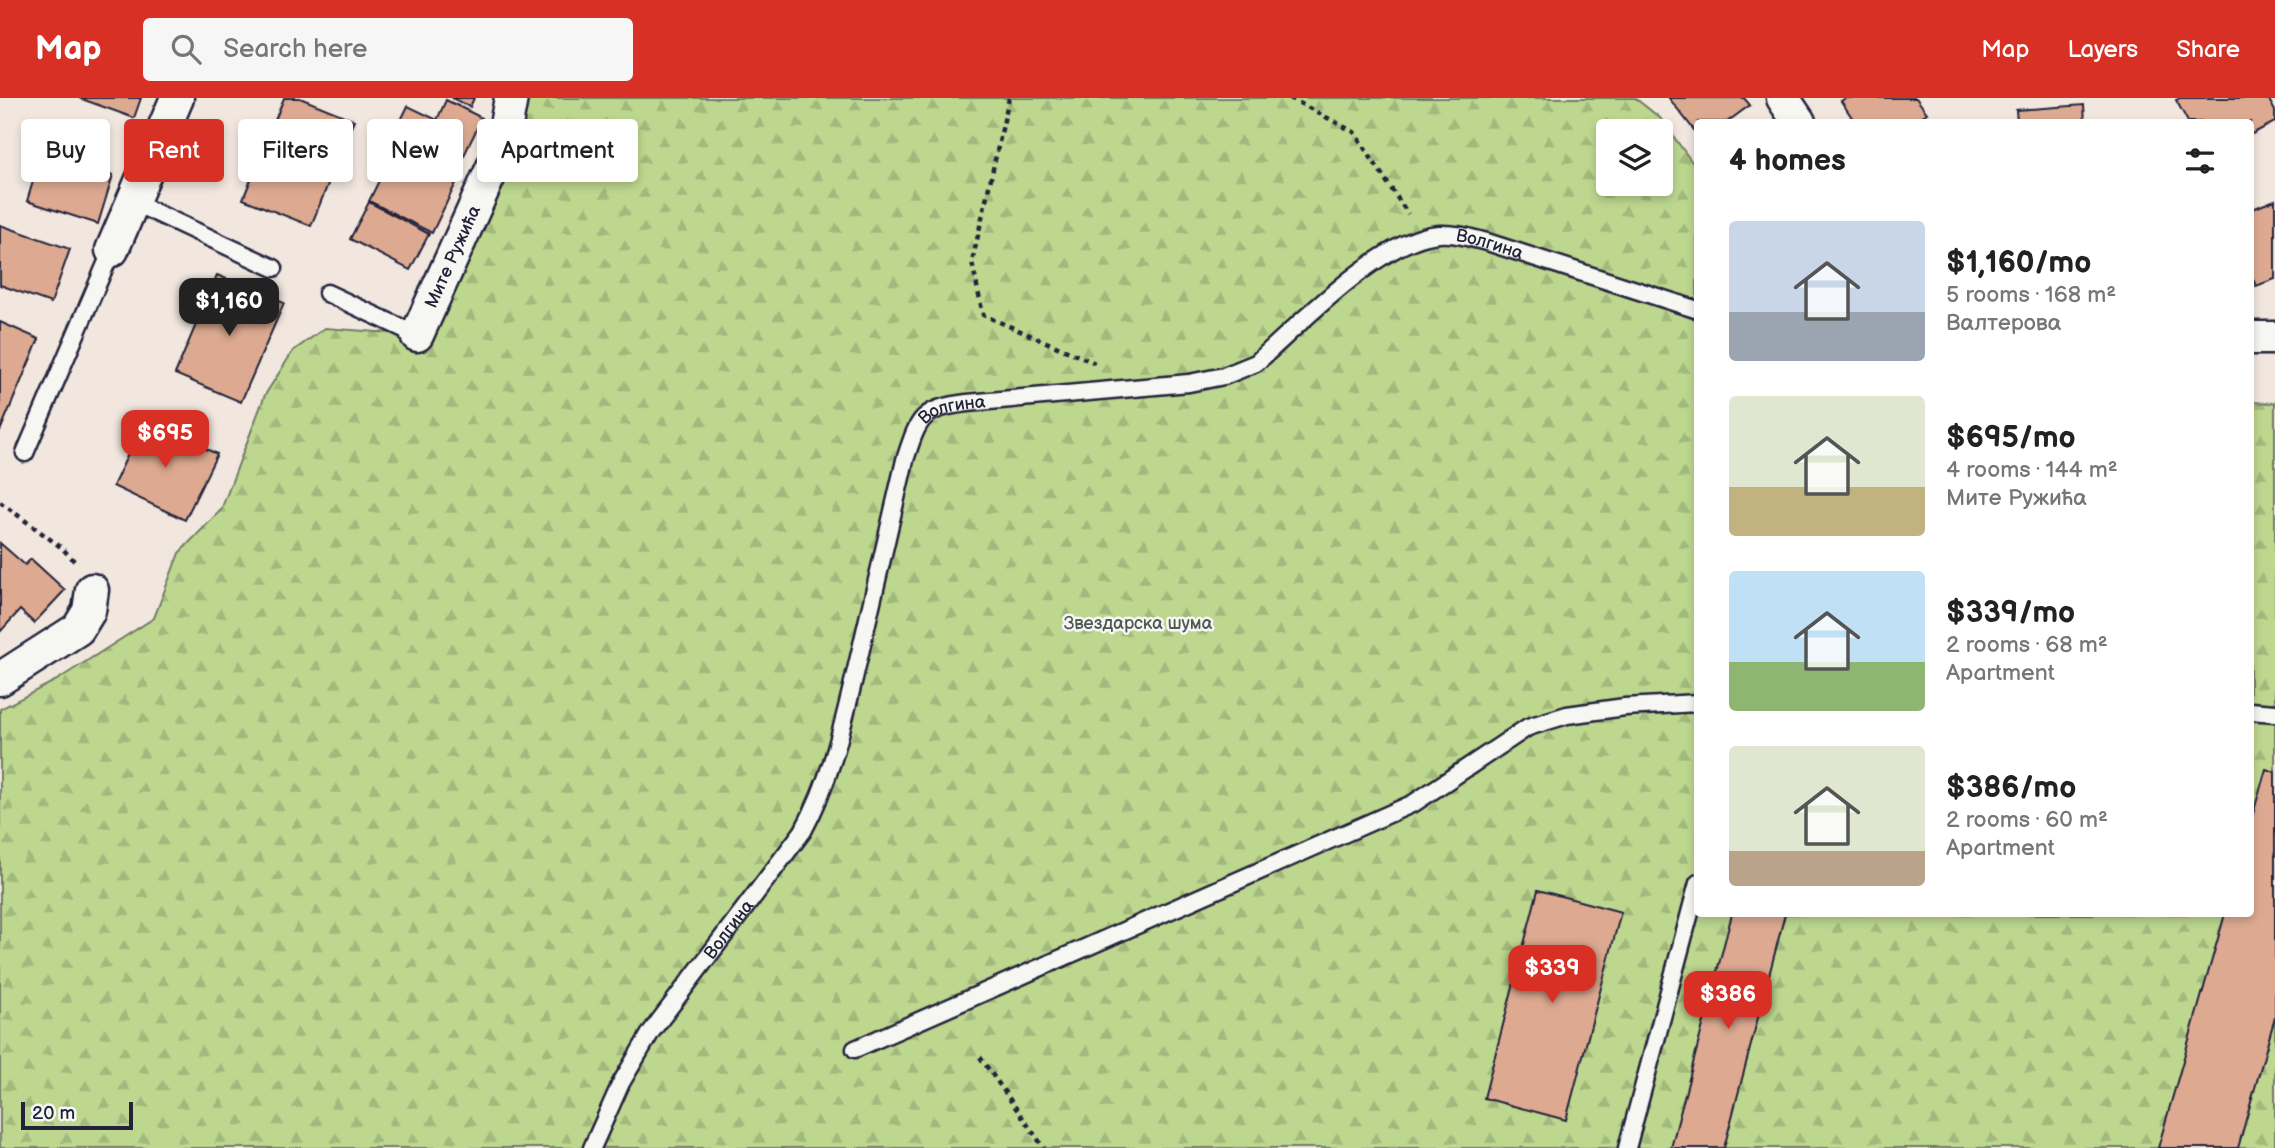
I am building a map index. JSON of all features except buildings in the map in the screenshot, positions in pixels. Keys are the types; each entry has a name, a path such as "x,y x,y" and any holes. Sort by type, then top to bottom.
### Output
{"street":[{"path":"112,250 177,98"},
{"name":"Мите Ружића","path":"417,335 502,147 512,98"},
{"path":"1783,98 1797,119"},
{"path":"2254,338 2275,338"},
{"path":"0,678 78,629 89,611 92,590"}],"lane":[{"path":"133,202 274,268"},
{"name":"Волгина","path":"592,1148 621,1083 651,1032 803,831 819,800 828,778 846,711 905,460 921,421 929,412 941,407 1151,387 1212,378 1248,368 1362,270 1396,249 1424,238 1448,234 1487,242 1694,309"},
{"path":"25,453 112,250"},
{"path":"327,293 417,335"},
{"path":"855,1049 1414,803 1528,727 1567,715 1625,707 1694,703"},
{"path":"2254,711 2275,713"},
{"path":"1627,1148 1694,898"}],"path":[{"path":"1009,98 972,262 983,315 1151,387"},
{"path":"1290,98 1354,132 1424,238"},
{"path":"0,502 62,548 79,567 92,590"},
{"path":"979,1057 1044,1148"}],"green space":[{"name":"Звездарска шума","path":"511,98 1635,98 1661,119 1596,119 1596,196 1673,196 1673,136 1694,165 1694,917 2254,917 2254,402 2275,403 2275,1148 0,1148 0,709 57,680 154,618 179,553 221,510 265,395 293,351 325,328 417,335 478,182 638,182 638,119 503,119"}]}
